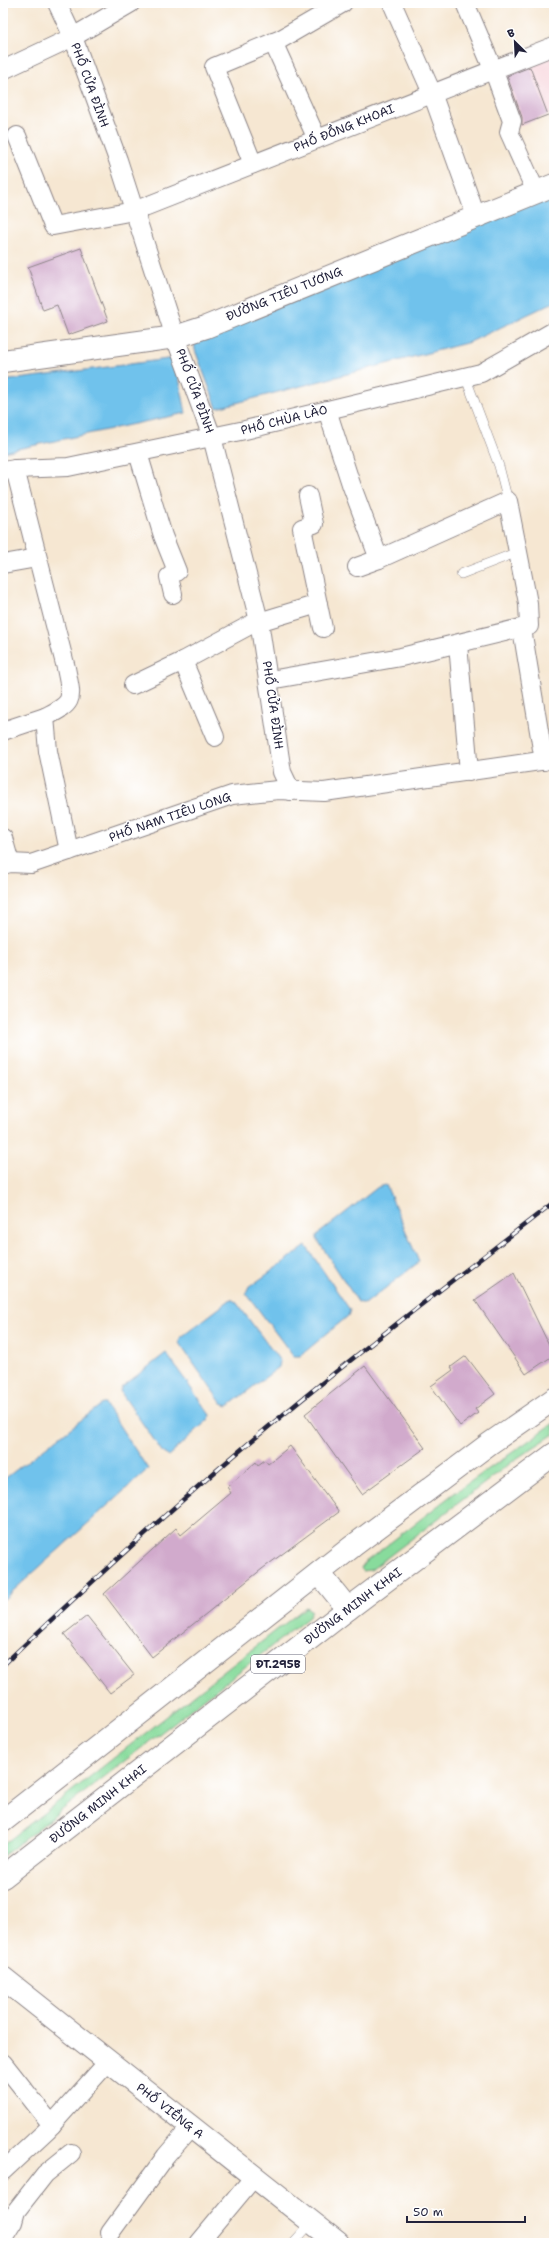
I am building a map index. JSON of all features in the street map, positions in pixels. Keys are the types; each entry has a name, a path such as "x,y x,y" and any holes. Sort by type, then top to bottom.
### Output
{"main road":[{"name":"ĐƯỜNG TIÊU TƯƠNG","path":"3,361 175,337 206,327 545,189"},
{"path":"3,1820 319,1573 489,1444 554,1399"},
{"name":"ĐƯỜNG MINH KHAI","path":"3,1877 348,1609 552,1460"},
{"path":"319,1573 348,1609"},
{"name":"PHỐ VIỀNG A","path":"3,1978 338,2243"}],"street":[{"name":"PHỐ CỬA ĐÌNH","path":"57,3 72,37 118,160 175,337 212,437 260,621 270,680 282,772 291,791"},
{"path":"3,70 72,37 131,3"},
{"path":"253,164 214,67 273,42 343,3"},
{"path":"392,3 432,93 476,216"},
{"path":"465,3 493,69 512,121 509,132 545,189"},
{"path":"273,42 316,139"},
{"name":"PHỐ ĐỒNG KHOAI","path":"18,136 53,226 134,211 554,46"},
{"name":"PHỐ CHÙA LÀO","path":"9,470 68,467 138,453 327,410 481,372 554,331"},
{"path":"327,410 351,484 379,559"},
{"path":"138,453 163,536 177,571 169,577 173,594"},
{"path":"3,731 45,717 67,703 71,696 66,668 37,558 9,470"},
{"path":"308,496 314,524 302,528 324,628"},
{"path":"270,680 401,657 522,629 529,626 528,603 508,501 379,559 357,567"},
{"path":"3,564 37,558"},
{"path":"133,684 183,661 217,641 260,621 318,604"},
{"path":"522,629 549,760"},
{"path":"458,644 469,772"},
{"path":"183,661 214,737"},
{"path":"45,717 48,751 69,851"},
{"name":"PHỐ NAM TIÊU LONG","path":"6,864 31,864 232,795 291,791 324,792 549,760"},
{"path":"3,838 6,864"},
{"path":"3,2171 52,2125 108,2062"},
{"path":"3,2063 52,2125"},
{"path":"110,2233 166,2156 191,2127"},
{"path":"3,2238 13,2222 16,2211 45,2174 72,2153"},
{"path":"199,2243 254,2177"}],"lane":[{"path":"465,376 499,466 508,501"},
{"path":"461,574 518,552"},
{"path":"293,2243 312,2222"}],"shaded area":[{"path":"554,49 554,111 519,127 497,70"}],"green space":[{"path":"554,1423 554,1434 516,1459 371,1570 363,1571 361,1568 364,1563 453,1494"},
{"path":"306,1607 312,1611 309,1617 3,1856 3,1845"}],"water":[{"path":"554,193 554,302 470,342 217,408 195,350 194,341"},
{"path":"175,358 186,413 3,452 3,381"},
{"path":"386,1185 419,1262 365,1304 358,1302 317,1239 317,1235 378,1187"},
{"path":"306,1246 350,1310 348,1316 300,1356 293,1356 246,1293 248,1288"},
{"path":"231,1299 236,1302 280,1361 279,1367 228,1406 222,1404 179,1343 180,1338"},
{"path":"166,1353 210,1415 209,1419 168,1456 163,1453 120,1391 122,1387"},
{"path":"102,1404 105,1404 148,1469 3,1600 3,1480"}],"building":[{"path":"530,67 548,115 522,125 522,117 507,76"},
{"path":"81,248 108,321 68,335 57,305 43,310 28,267"},
{"path":"514,1273 554,1355 526,1374 475,1300"},
{"path":"466,1356 495,1394 475,1409 478,1413 460,1426 431,1386 453,1370 451,1367"},
{"path":"365,1366 425,1448 362,1494 305,1414"},
{"path":"290,1446 339,1512 262,1569 152,1657 104,1594 176,1528 181,1535 231,1493 227,1487 256,1462 258,1465 265,1460 268,1464"},
{"path":"87,1616 134,1675 110,1693 64,1634"}],"railway":[{"path":"3,1665 76,1596 244,1447 376,1340 554,1202"}]}
